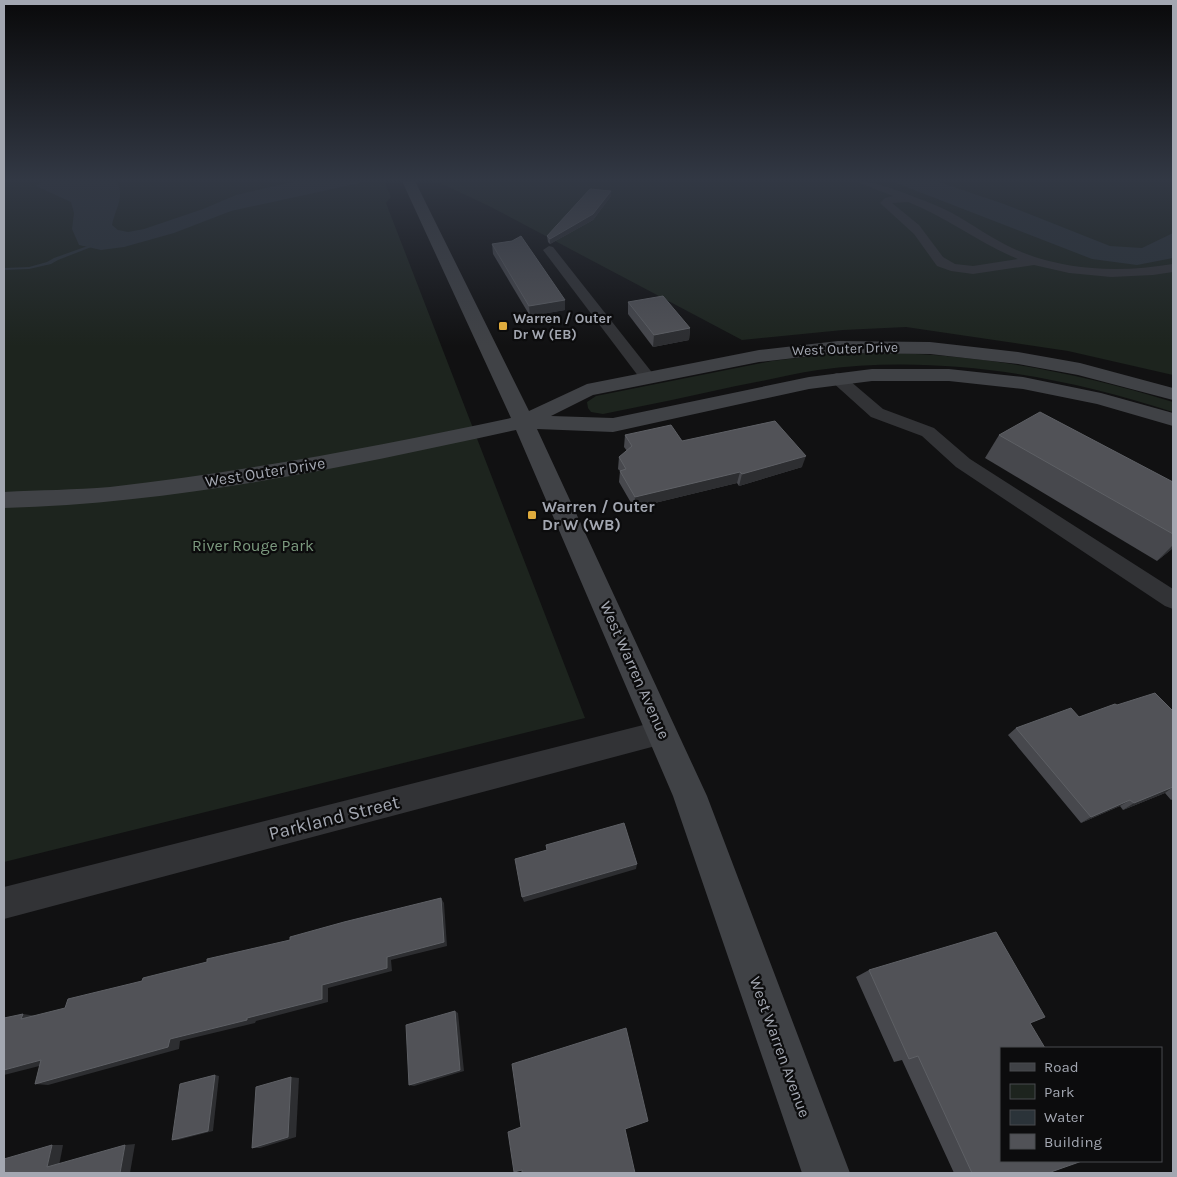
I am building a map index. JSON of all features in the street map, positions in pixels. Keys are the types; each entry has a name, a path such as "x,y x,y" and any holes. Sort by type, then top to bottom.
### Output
{"main road":[{"name":"West Warren Avenue","path":"434,236 524,422 690,796 826,1173"},
{"name":"West Outer Drive","path":"524,422 587,390 794,351 883,346 968,351 1018,358 1080,369 1173,394"},
{"name":"West Outer Drive","path":"4,500 109,495 238,477 339,461 524,422 613,425 837,378 905,374 985,378 1069,392 1173,420"},
{"path":"574,396 588,424"}],"street":[{"path":"922,236 934,255 944,264 964,270 983,270 1037,261"},
{"path":"983,236 1010,251 1037,261 1076,270 1119,274 1151,272 1173,268"},
{"path":"549,250 648,378"},
{"path":"837,378 877,413 928,432 963,463 1173,600"},
{"name":"Parkland Street","path":"4,903 663,732"}],"green space":[{"name":"River Rouge Park","path":"4,236 399,236 585,718 4,862"},
{"path":"546,236 1173,236 1173,375 1068,351 906,327 843,330 742,340"},
{"path":"888,353 960,357 1068,374 1173,402 1173,412 1130,399 1042,378 998,371 908,365 818,370 603,414 591,412 588,408 587,402 596,396 772,361 830,354"}],"water":[{"path":"75,236 164,236 124,247 101,250 79,245"},
{"path":"1033,236 1085,236 1110,246 1142,248 1167,236 1173,236 1173,258 1137,265 1092,259"}],"building":[{"path":"521,236 565,300 529,306 492,244 512,241"},
{"path":"663,296 690,328 654,335 628,302"},
{"path":"1040,412 1173,482 1173,534 999,435"},
{"path":"775,421 806,456 742,474 740,472 635,497 620,471 626,469 619,457 632,446 625,435 671,425 682,441"},
{"path":"1155,693 1173,711 1173,787 1134,803 1130,800 1091,817 1016,728 1071,708 1079,717 1115,704"},
{"path":"624,823 637,864 522,897 515,859 547,850 546,845"},
{"path":"441,898 444,942 387,957 387,968 322,985 322,999 170,1039 168,1047 35,1084 41,1060 4,1070 4,1018 23,1014 21,1019 65,1008 68,999 142,981 143,978 207,962 207,959 290,940 290,937"},
{"path":"996,932 1045,1017 1030,1023 1044,1047 1000,1047 1000,1162 1079,1162 1048,1173 972,1173 918,1056 909,1059 869,970"},
{"path":"455,1011 460,1070 409,1085 406,1025"},
{"path":"626,1028 648,1121 625,1129 635,1173 522,1173 522,1170 514,1172 508,1132 521,1127 512,1064"},
{"path":"215,1075 208,1131 172,1140 180,1084"},
{"path":"291,1077 288,1137 252,1148 256,1087"},
{"path":"52,1145 47,1167 125,1145 120,1173 4,1173 4,1159"}],"waterway":[{"path":"4,269 29,268 49,263 97,244"}],"place":[{"name":"Warren / Outer Dr W (EB)","path":"503,326"},
{"name":"Warren / Outer Dr W (WB)","path":"532,515"}]}
